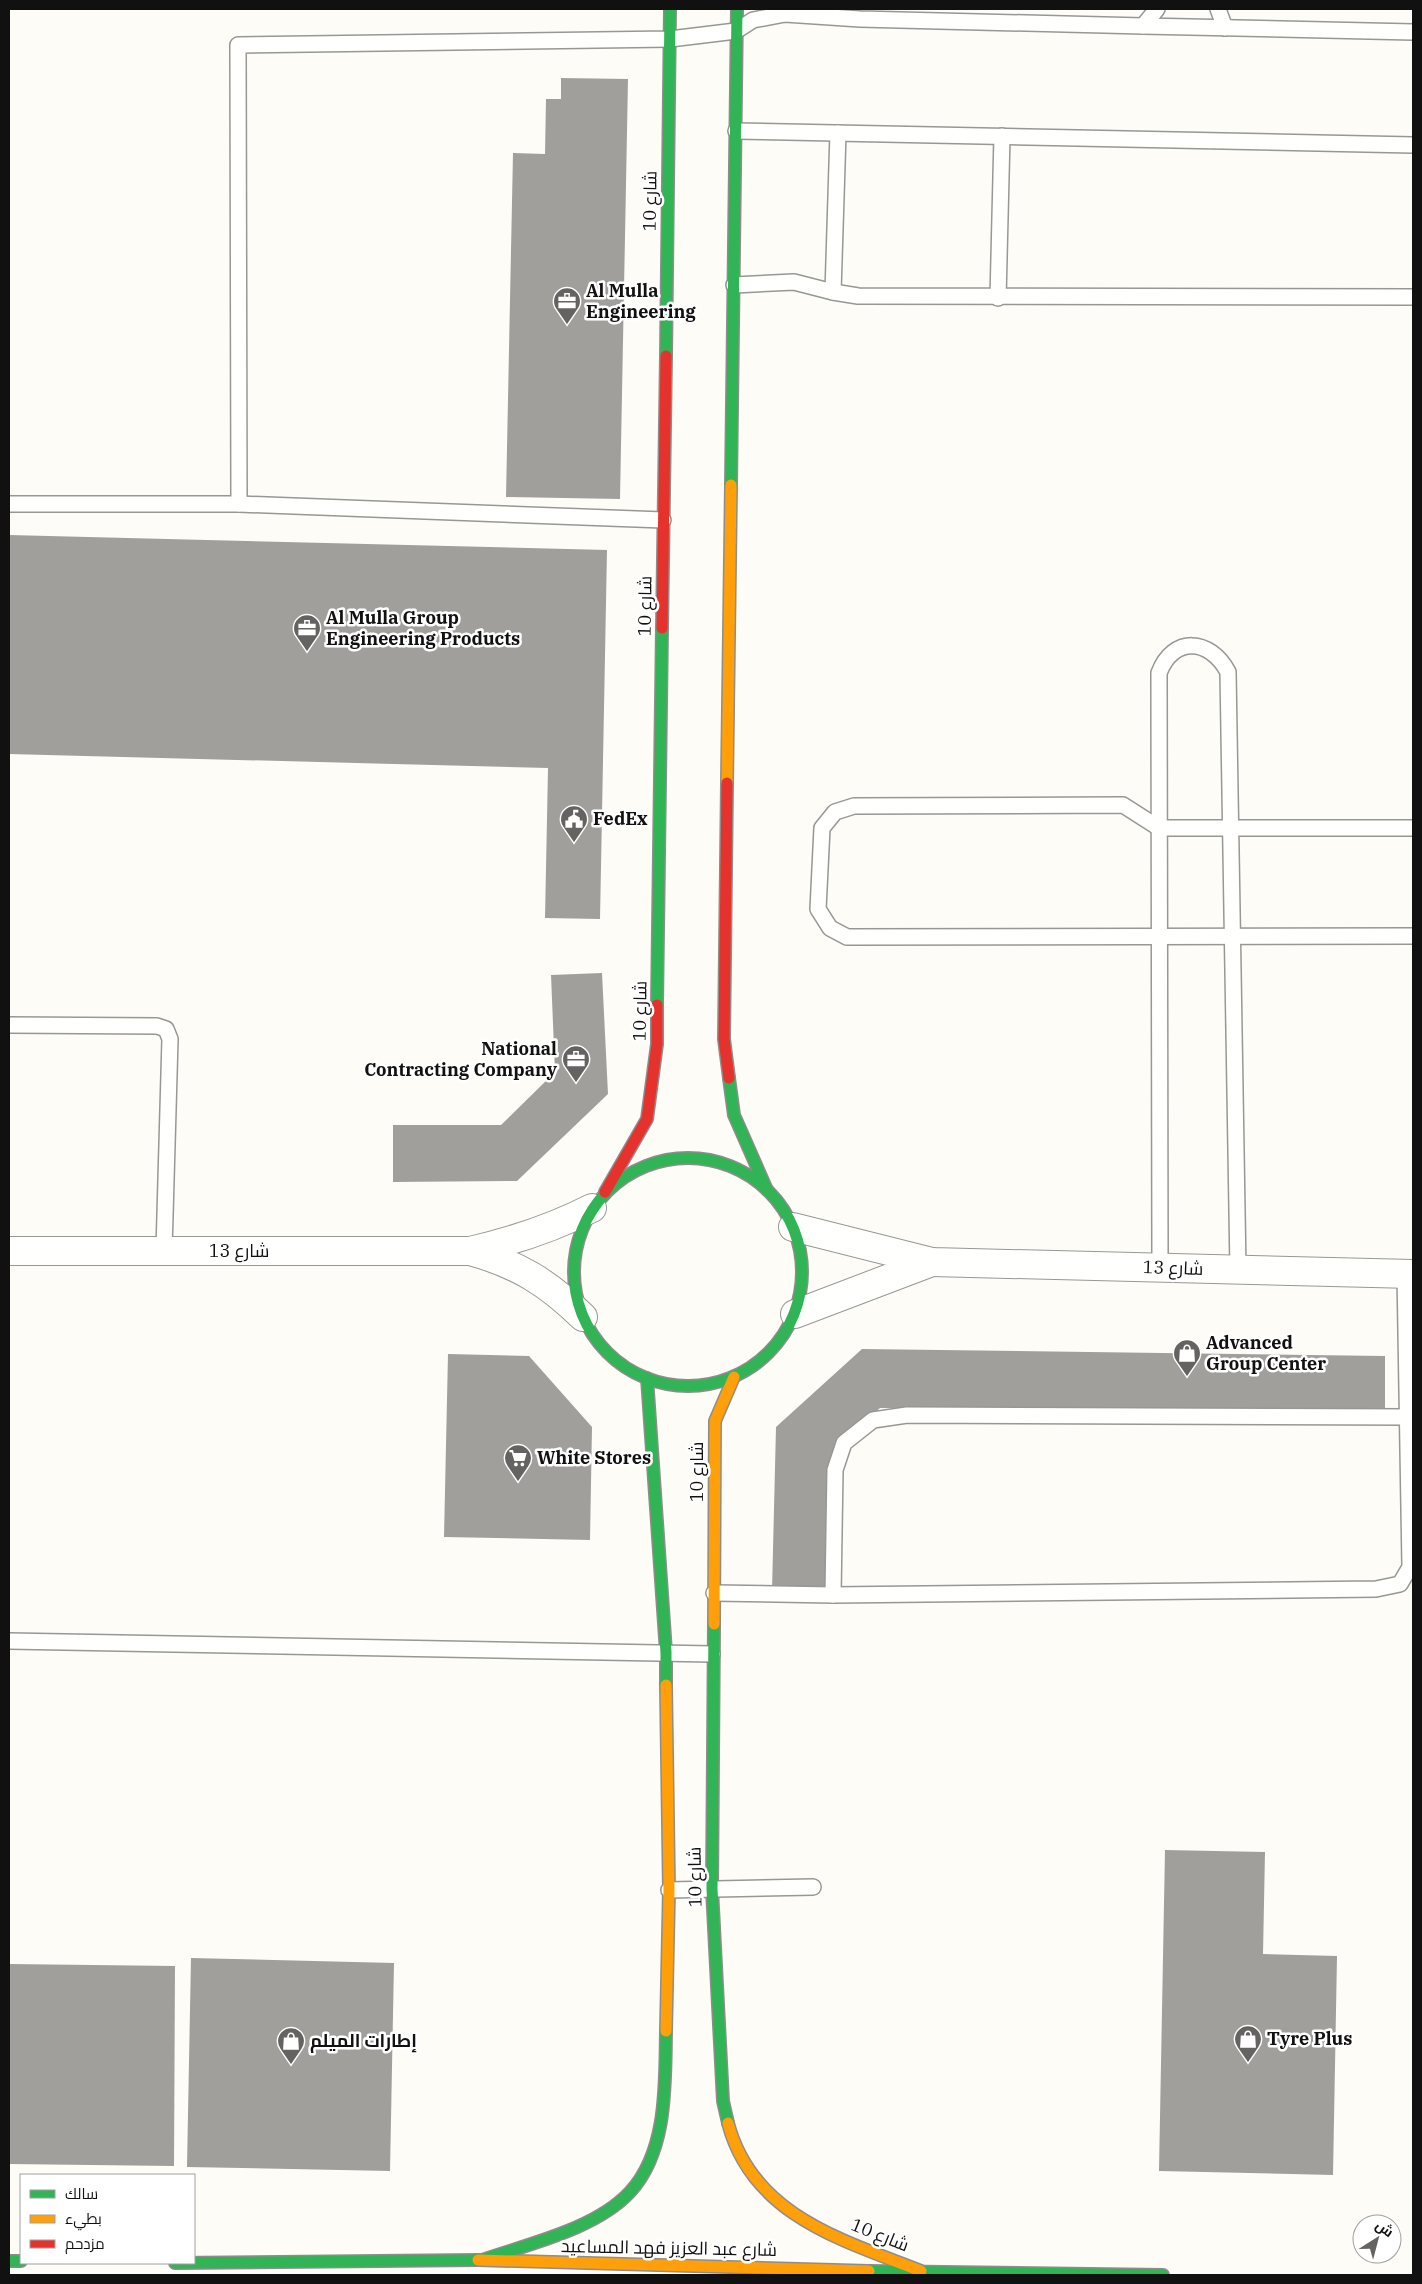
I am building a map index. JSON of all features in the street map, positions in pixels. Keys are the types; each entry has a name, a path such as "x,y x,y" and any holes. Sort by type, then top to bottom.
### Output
{"street":[{"name":"شارع 10","path":"670,9 657,1044 647,1119 581,1229 575,1251 573,1274 575,1292 583,1317 597,1342 626,1368 646,1378 670,1385 690,1386 715,1383 734,1377 757,1363 770,1351 785,1332 794,1314 803,1270 800,1250 793,1227 782,1207 768,1190"},
{"path":"737,9 724,1039 734,1115 768,1190"},
{"path":"599,1200 622,1177 642,1166 661,1160 686,1157 708,1159 730,1166 747,1174 768,1190"},
{"name":"شارع 13","path":"9,1251 470,1252 520,1238 569,1220 599,1200"},
{"name":"شارع 13","path":"793,1227 932,1262 1409,1274"},
{"name":"شارع 13","path":"470,1252 512,1265 532,1275 550,1287 583,1317"},
{"name":"شارع 13","path":"794,1314 932,1262"},
{"name":"شارع 10","path":"734,1377 715,1421 712,1654 712,1889 723,2101 732,2135 745,2165 766,2191 788,2211 810,2225 923,2272"},
{"name":"شارع 10","path":"482,2260 602,2214 630,2192 644,2170 655,2141 663,2108 669,1890 666,1652 646,1378"},
{"name":"شارع عبد العزيز فهد المساعيد","path":"195,2263 482,2260 923,2272 1163,2275"},
{"path":"180,2275 211,2263"}],"lane":[{"path":"1143,26 1157,9"},
{"path":"1218,9 1225,28"},
{"path":"239,504 238,45 670,39 736,31 753,20 785,14 860,14 1143,26 1413,32"},
{"path":"736,131 1413,145"},
{"path":"833,292 838,133"},
{"path":"998,298 1002,136"},
{"path":"734,285 794,282 858,296 998,298 1413,297"},
{"path":"9,504 239,504 663,520"},
{"path":"1160,1268 1159,673 1163,661 1173,651 1191,646 1209,649 1221,658 1228,672 1238,1270"},
{"path":"1413,828 1159,828 1123,805 854,806 835,812 822,828 818,909 830,928 848,937 1413,936"},
{"path":"9,1025 157,1026 166,1029 170,1039 164,1250"},
{"path":"714,1594 833,1595 1376,1589 1400,1584 1410,1566 1409,1274"},
{"path":"833,1595 835,1470 844,1443 874,1420 907,1415 1408,1416"},
{"path":"9,1641 712,1654"},
{"path":"669,1890 813,1887"}],"building":[{"name":"Al Mulla Engineering","path":"561,78 628,79 620,499 506,497 513,153 545,154 546,99 561,99"},
{"name":"Al Mulla Group Engineering Products","path":"9,535 607,550 600,919 545,918 548,768 9,754"},
{"name":"National Contracting Company","path":"602,973 608,1094 517,1181 393,1182 393,1125 501,1125 555,1072 551,975"},
{"path":"862,1349 1385,1356 1385,1415 880,1408 833,1452 829,1593 772,1591 776,1427"},
{"name":"White Stores","path":"448,1354 529,1356 592,1427 590,1540 444,1537"},
{"name":"Tyre Plus","path":"1165,1850 1265,1852 1263,1954 1337,1956 1333,2175 1159,2171"},
{"name":"إطارات الميلم","path":"191,1958 394,1963 390,2171 187,2167"},
{"path":"9,1964 175,1966 174,2166 9,2164"}],"traffic: fast":[{"path":"666,356 670,9"},
{"path":"731,485 737,9"},
{"path":"657,1005 662,628"},
{"path":"729,1078 734,1115 767,1190"},
{"path":"677,1158 699,1158 721,1163 742,1171 769,1191 789,1218 800,1250 802,1272 800,1294 789,1326 769,1353 742,1373 721,1381 699,1386 677,1386 655,1381 634,1373 607,1353 587,1326 579,1305 574,1283 574,1261 579,1239 587,1218 607,1191 634,1171 655,1163 677,1158"},
{"path":"647,1378 666,1652 666,1685"},
{"path":"714,1624 712,1889 723,2101 728,2123"},
{"path":"482,2260 580,2226 616,2205 630,2192 652,2157 658,2137 664,2094 666,2031"},
{"path":"195,2263 478,2260"},
{"path":"9,2261 20,2261"},
{"path":"869,2271 1163,2275"}],"traffic: slow":[{"path":"727,783 731,485"},
{"path":"714,1624 715,1421 734,1377"},
{"path":"666,1685 669,1890 666,2031"},
{"path":"728,2123 740,2155 757,2181 779,2202 804,2220 832,2235 921,2271"},
{"path":"478,2260 869,2271"}],"traffic: jam":[{"path":"662,628 666,356"},
{"path":"727,783 724,1039 729,1078"},
{"path":"605,1192 647,1119 657,1044 657,1005"}],"place":[{"name":"Al Mulla Engineering","path":"567,325"},
{"name":"Al Mulla Group Engineering Products","path":"307,652"},
{"name":"FedEx","path":"574,843"},
{"name":"National Contracting Company","path":"576,1083"},
{"name":"Advanced Group Center","path":"1187,1377"},
{"name":"White Stores","path":"518,1482"},
{"name":"Tyre Plus","path":"1248,2063"},
{"name":"إطارات الميلم","path":"291,2065"}]}
